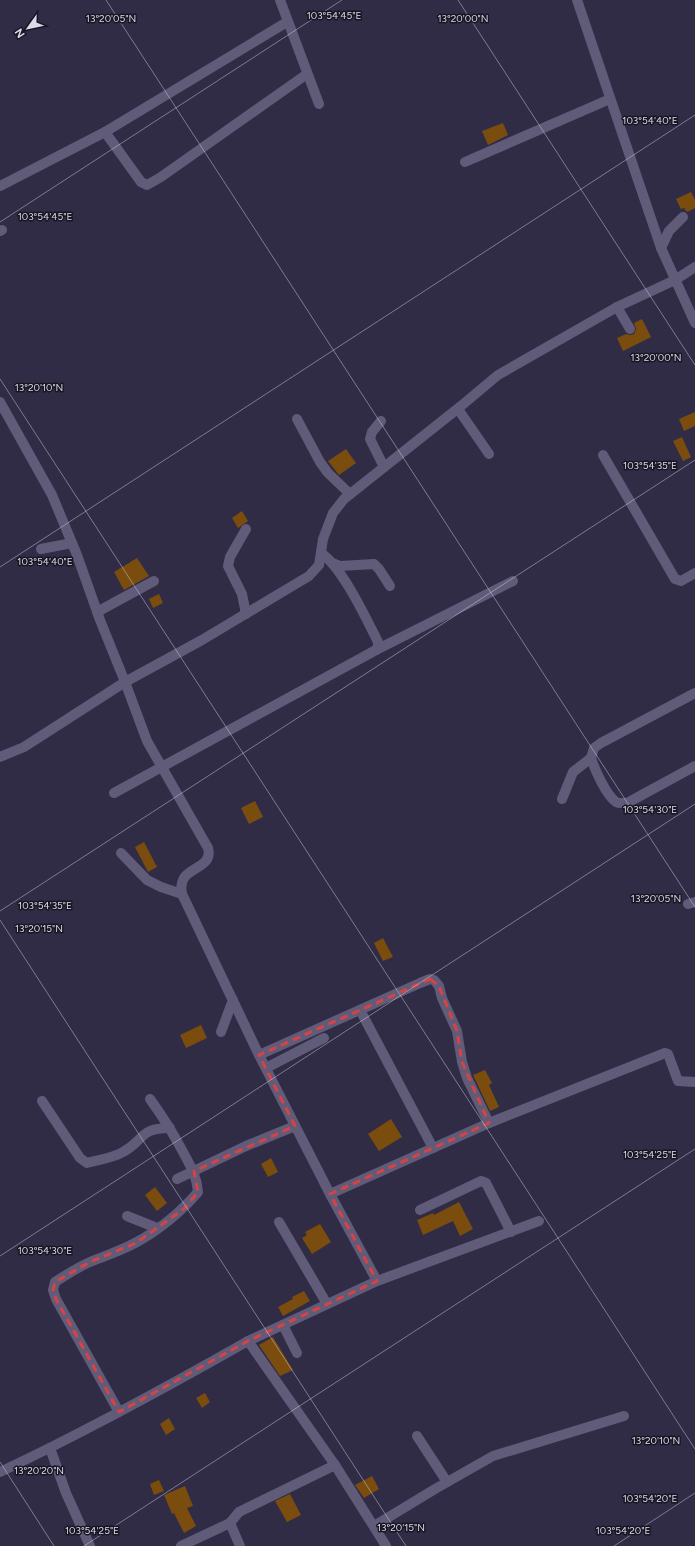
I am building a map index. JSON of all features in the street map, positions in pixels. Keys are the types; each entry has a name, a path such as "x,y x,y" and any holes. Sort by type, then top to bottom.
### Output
{"street":[{"path":"280,0 319,104"},
{"path":"578,0 661,248 695,323"},
{"path":"0,186 105,132 287,22"},
{"path":"105,132 140,182 146,185 161,177 307,74"},
{"path":"465,162 610,99"},
{"path":"661,248 669,231 683,217"},
{"path":"0,757 24,747 125,682 202,640 309,576 319,565 323,539 333,513 344,499 458,409 498,375 617,308 675,280 695,267"},
{"path":"617,308 630,330"},
{"path":"0,402 52,495 72,543 147,741 208,848 209,854 207,860 184,878 181,885 182,894 259,1055 330,1194 377,1281"},
{"path":"458,409 489,454"},
{"path":"297,419 320,462 328,473 350,494"},
{"path":"381,421 372,432 370,439 384,467"},
{"path":"603,455 675,579 681,581 695,573"},
{"path":"246,529 230,557 228,566 242,594 246,614"},
{"path":"42,549 72,543"},
{"path":"321,554 333,564 344,580 378,642 376,650"},
{"path":"333,564 340,566 374,564 380,569 390,586"},
{"path":"97,612 154,581"},
{"path":"114,793 376,650 514,581"},
{"path":"562,798 573,772 591,758 594,748 695,693"},
{"path":"591,758 608,792 617,802 621,804 628,802 695,766"},
{"path":"121,853 147,880 182,894"},
{"path":"259,1055 430,979 434,980 439,986 442,998 457,1031 462,1062 467,1078 490,1123"},
{"path":"221,1032 233,1000"},
{"path":"360,1010 433,1148"},
{"path":"266,1068 324,1038"},
{"path":"330,1194 490,1123 664,1053 668,1054 678,1081 695,1082"},
{"path":"120,1412 56,1299 53,1290 55,1282 74,1270 90,1262 112,1255 136,1243 185,1208 198,1192 198,1181 194,1171 170,1128 150,1099"},
{"path":"42,1101 80,1158 87,1163 122,1153 147,1132 157,1128 170,1128"},
{"path":"177,1179 246,1146 295,1126"},
{"path":"420,1210 481,1181 486,1183 511,1232"},
{"path":"127,1216 157,1228"},
{"path":"0,1472 120,1412 248,1341 327,1304 377,1281 539,1221"},
{"path":"279,1222 327,1304"},
{"path":"283,1325 298,1353"},
{"path":"248,1341 335,1465 386,1546"},
{"path":"374,1526 493,1456 624,1416"},
{"path":"417,1436 447,1482"},
{"path":"50,1448 66,1493 90,1546"},
{"path":"181,1546 230,1523 239,1512 335,1465"},
{"path":"230,1523 240,1546"}],"highlighted area":[{"path":"430,979 439,986 457,1031 462,1062 489,1123 330,1194 377,1281 248,1341 119,1412 56,1299 53,1290 55,1282 90,1262 136,1243 185,1208 198,1192 194,1171 295,1126 259,1055"}],"building":[{"path":"503,123 508,135 488,145 482,131"},
{"path":"691,192 695,200 695,208 687,212 684,208 681,209 676,199"},
{"path":"642,319 651,337 623,351 617,338 626,334 634,334 636,329 634,323"},
{"path":"695,412 695,426 684,431 679,419"},
{"path":"682,437 691,457 683,461 673,441"},
{"path":"346,449 356,463 339,475 328,461"},
{"path":"242,511 248,521 238,528 232,518"},
{"path":"137,558 149,576 124,590 114,572"},
{"path":"159,594 163,603 153,608 149,599"},
{"path":"255,801 263,817 249,824 241,808"},
{"path":"144,842 157,867 148,872 135,847"},
{"path":"383,938 393,957 383,961 374,943"},
{"path":"201,1025 207,1038 186,1048 180,1035"},
{"path":"485,1070 492,1083 489,1085 499,1107 490,1111 473,1075"},
{"path":"391,1119 402,1137 379,1151 368,1134"},
{"path":"271,1158 278,1172 268,1177 261,1164"},
{"path":"155,1187 167,1203 157,1211 145,1195"},
{"path":"459,1202 473,1229 460,1236 453,1221 423,1235 417,1220 433,1213 434,1215"},
{"path":"320,1224 331,1242 312,1254 302,1238 307,1235 305,1232"},
{"path":"304,1291 310,1301 283,1316 278,1307"},
{"path":"273,1337 293,1370 280,1376 259,1345"},
{"path":"205,1393 210,1402 202,1408 196,1398"},
{"path":"169,1418 175,1429 166,1435 160,1424"},
{"path":"372,1476 379,1489 364,1498 355,1485"},
{"path":"159,1480 164,1491 154,1495 150,1484"},
{"path":"185,1486 193,1506 187,1508 196,1526 184,1533 174,1513 172,1514 164,1495"},
{"path":"290,1494 301,1515 287,1522 275,1501"}]}
